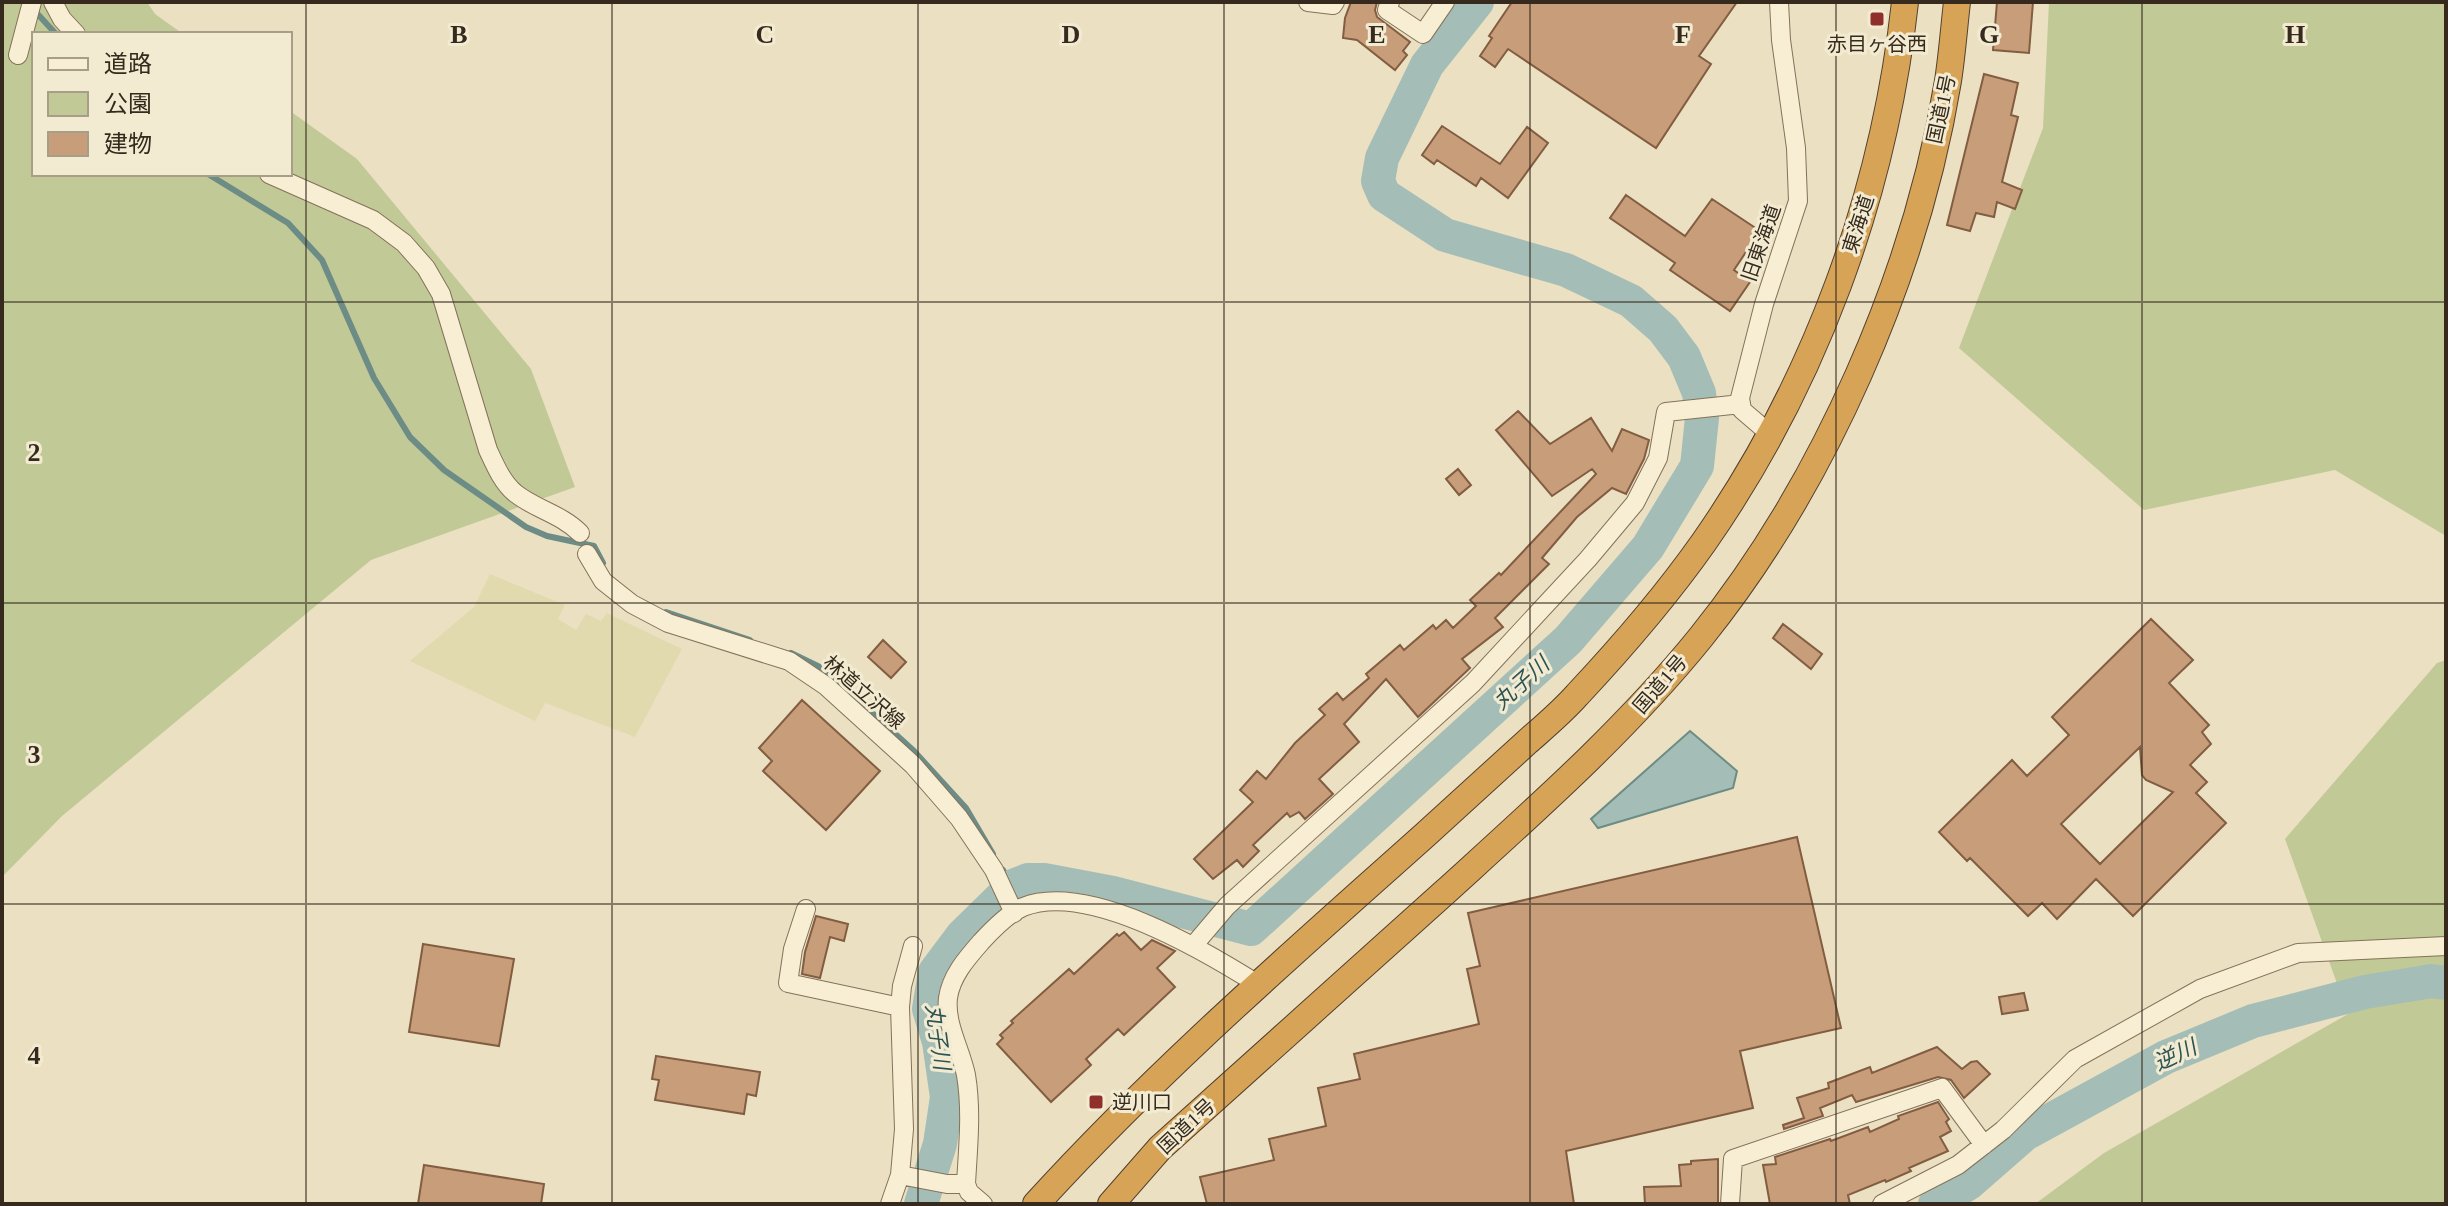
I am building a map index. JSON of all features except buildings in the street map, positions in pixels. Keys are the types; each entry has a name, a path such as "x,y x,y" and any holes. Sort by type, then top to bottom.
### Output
{"highway":[{"name":"東海道","path":"1770,434 1816,339 1855,239 1877,163 1898,68 1905,2"},
{"name":"国道1号","path":"1111,1204 1160,1148 1532,813 1637,711 1743,581 1795,500 1867,359 1920,201 1948,82 1957,2"},
{"path":"1036,1204 1094,1140 1259,985 1574,699 1651,611 1705,541 1770,434"}],"street":[{"path":"18,55 32,2"},
{"path":"53,2 62,19 74,32"},
{"path":"1305,4 1333,5 1335,2"},
{"path":"1390,2 1387,10 1423,34 1445,2"},
{"name":"旧東海道","path":"1741,404 1764,304 1798,201 1796,148 1781,40 1779,2"},
{"path":"274,176 373,220 404,243 426,268 441,294 488,450 498,472 515,493 568,521 580,533"},
{"path":"1196,942 1224,910 1473,683 1588,559 1635,503 1658,458 1666,412 1741,404 1742,410 1770,434"},
{"name":"林道立沢線","path":"587,554 603,581 632,604 668,623 789,661 826,686 913,765 959,818 994,870 1012,908"},
{"path":"956,1184 970,1107 965,1070 950,1021 948,998 961,965 1012,908 1044,902 1093,905 1196,942 1259,985"},
{"path":"806,909 793,949 788,983 900,1007"},
{"path":"890,1204 906,1176 900,1007 902,986 913,946"},
{"path":"1882,1204 1958,1165 2003,1130 2075,1059 2200,989 2298,953 2446,946"},
{"path":"1730,1204 1733,1159 1942,1088 1984,1145"},
{"path":"906,1176 956,1184 983,1204"}],"shaded area":[{"path":"490,574 565,605 558,619 576,630 586,614 601,621 607,613 682,649 635,737 545,703 535,721 410,661 474,607"}],"green space":[{"path":"2,2 147,2 155,14 180,32 32,32 32,176 292,176 292,112 357,159 531,369 575,487 371,560 62,816 2,877"},
{"path":"2049,2 2446,2 2446,536 2335,470 2144,510 1959,348 2043,128"},
{"path":"2446,660 2446,1204 2035,1204 2104,1153 2348,1014 2285,839 2437,663"}],"water":[{"path":"1690,731 1737,771 1733,788 1598,828 1591,819"}],"waterway":[{"name":"丸子川","path":"921,1204 940,1144 947,1097 939,1042 929,1009 935,972 962,936 1013,886 1028,880 1044,880 1113,893 1251,929 1568,640 1648,547 1697,466 1702,418 1699,393 1684,357 1663,329 1631,301 1566,270 1445,235 1384,195 1378,181 1382,158 1427,65 1477,2"},
{"path":"33,9 54,32"},
{"path":"211,176 288,223 322,260 374,378 410,437 444,470 526,527 547,536 594,546 603,563"},
{"path":"666,612 750,640"},
{"path":"791,653 824,669 914,751 966,808 993,854"},
{"path":"1003,870 1013,886"},
{"name":"逆川","path":"1935,1204 1969,1183 2025,1134 2166,1057 2253,1021 2365,992 2432,981 2446,983"}],"place":[{"name":"赤目ヶ谷西","path":"1877,19"},
{"name":"逆川口","path":"1096,1102"}]}
